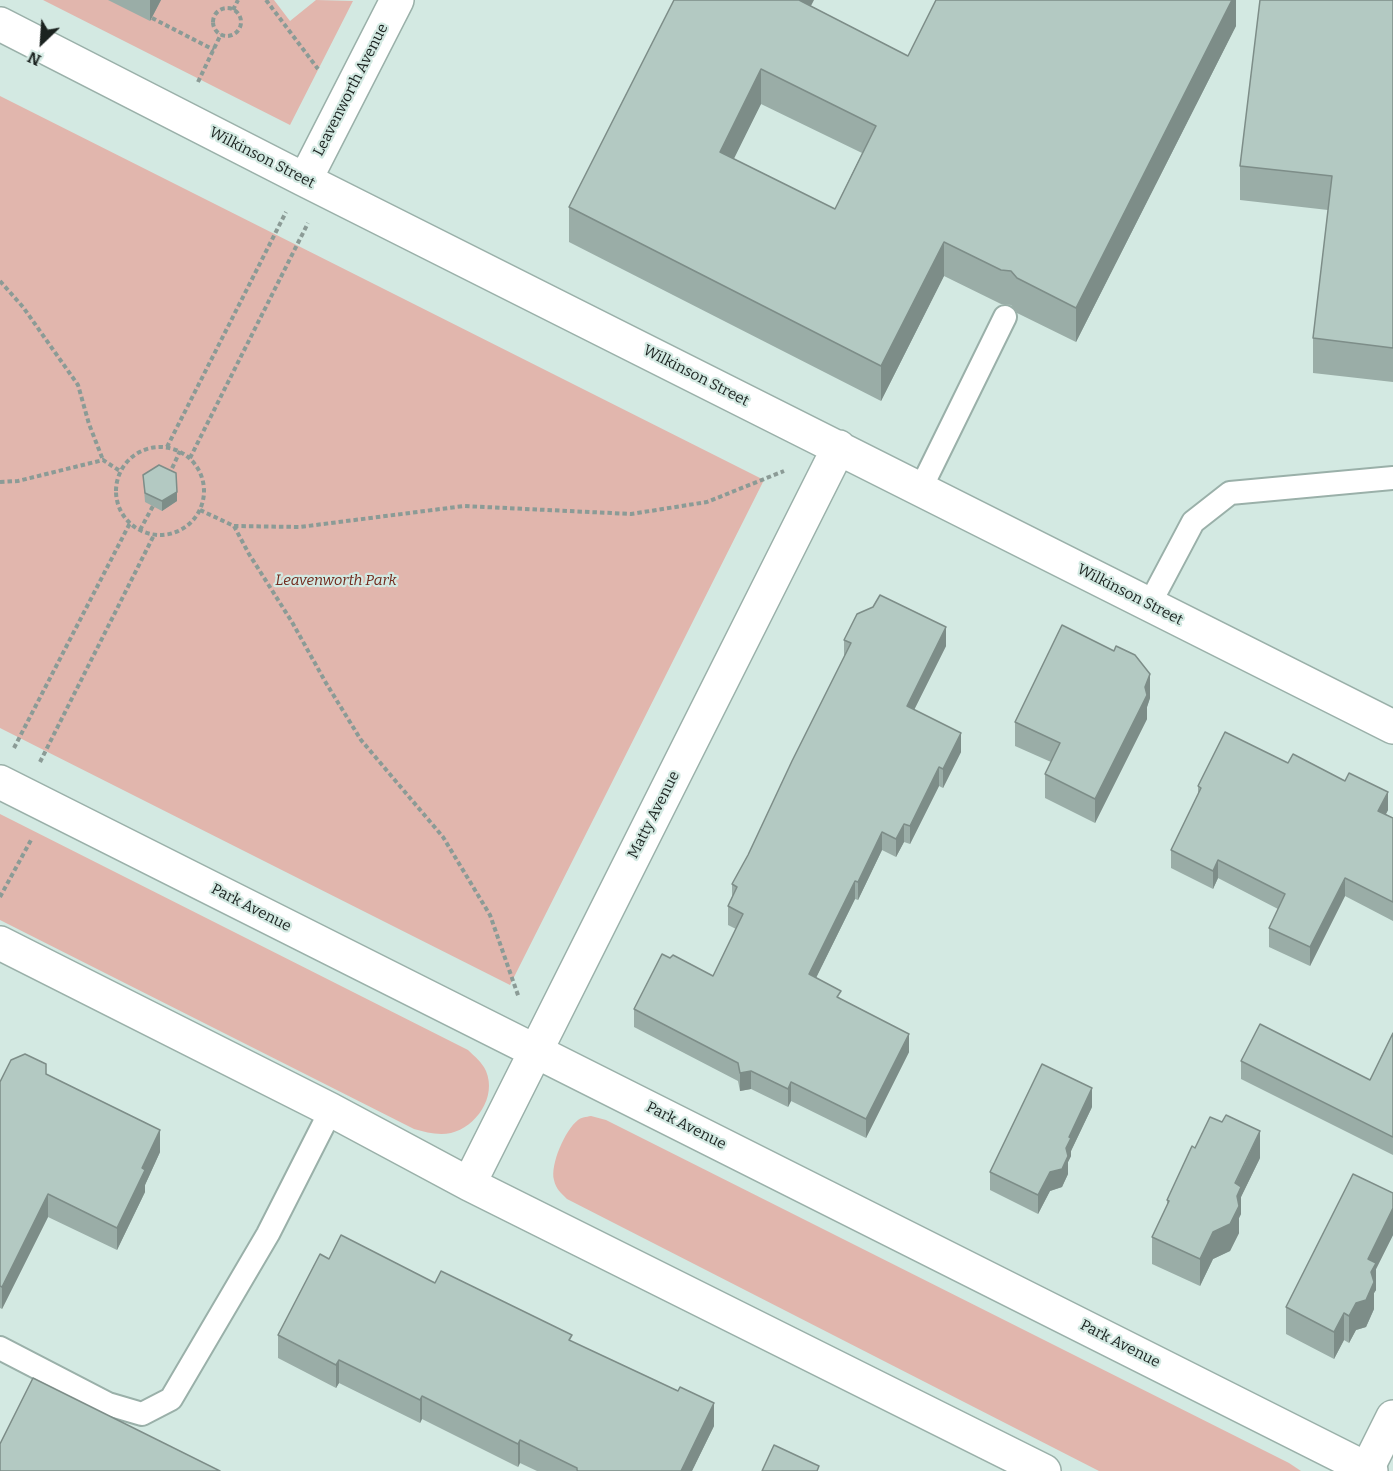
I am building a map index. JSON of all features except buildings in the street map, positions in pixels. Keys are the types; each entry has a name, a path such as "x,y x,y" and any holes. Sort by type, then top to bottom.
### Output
{"street":[{"name":"Leavenworth Avenue","path":"311,183 397,0"},
{"name":"Wilkinson Street","path":"0,24 311,183 1393,727"},
{"name":"Matty Avenue","path":"469,1184 840,447"},
{"name":"Park Avenue","path":"20,784 536,1050 1368,1470"},
{"path":"0,943 331,1110 469,1184 1044,1471"},
{"path":"1368,1470 1393,1418"}],"lane":[{"path":"921,488 1005,317"},
{"path":"1149,605 1193,522 1230,493 1393,478"},
{"path":"0,1348 108,1404 142,1414 171,1399 268,1234 331,1110"}],"path":[{"path":"233,10 238,0"},
{"path":"266,0 318,69"},
{"path":"224,9 233,10 241,20 240,28 234,34 225,36 215,27 214,19 216,14 224,9"},
{"path":"152,18 214,50"},
{"path":"180,116 221,34"},
{"path":"167,447 311,183"},
{"path":"190,458 311,183"},
{"path":"0,281 23,307 78,386 103,460 120,471"},
{"path":"167,447 180,451 190,458 202,477 204,495 200,510 189,524 176,532 154,535 130,523 118,507 115,489 120,471 130,458 146,448 167,447"},
{"path":"167,478 180,451"},
{"path":"0,482 18,481 103,460"},
{"path":"200,510 234,526 300,527 464,506 631,514 707,502 784,470"},
{"path":"140,530 153,507"},
{"path":"0,897 20,784 130,523"},
{"path":"234,526 361,740 443,837 489,915 508,962 536,1050"},
{"path":"20,784 154,535"}],"green space":[{"path":"43,0 274,0 290,21 316,0 353,1 290,125"},
{"name":"Leavenworth Park","path":"0,96 764,480 510,985 0,728"},
{"path":"0,814 468,1050 482,1065 489,1081 489,1091 482,1110 469,1124 451,1133 437,1134 414,1129 0,920"},
{"path":"591,1116 606,1120 1301,1471 1099,1471 567,1199 557,1188 554,1180 556,1157 573,1125 581,1118"}]}
